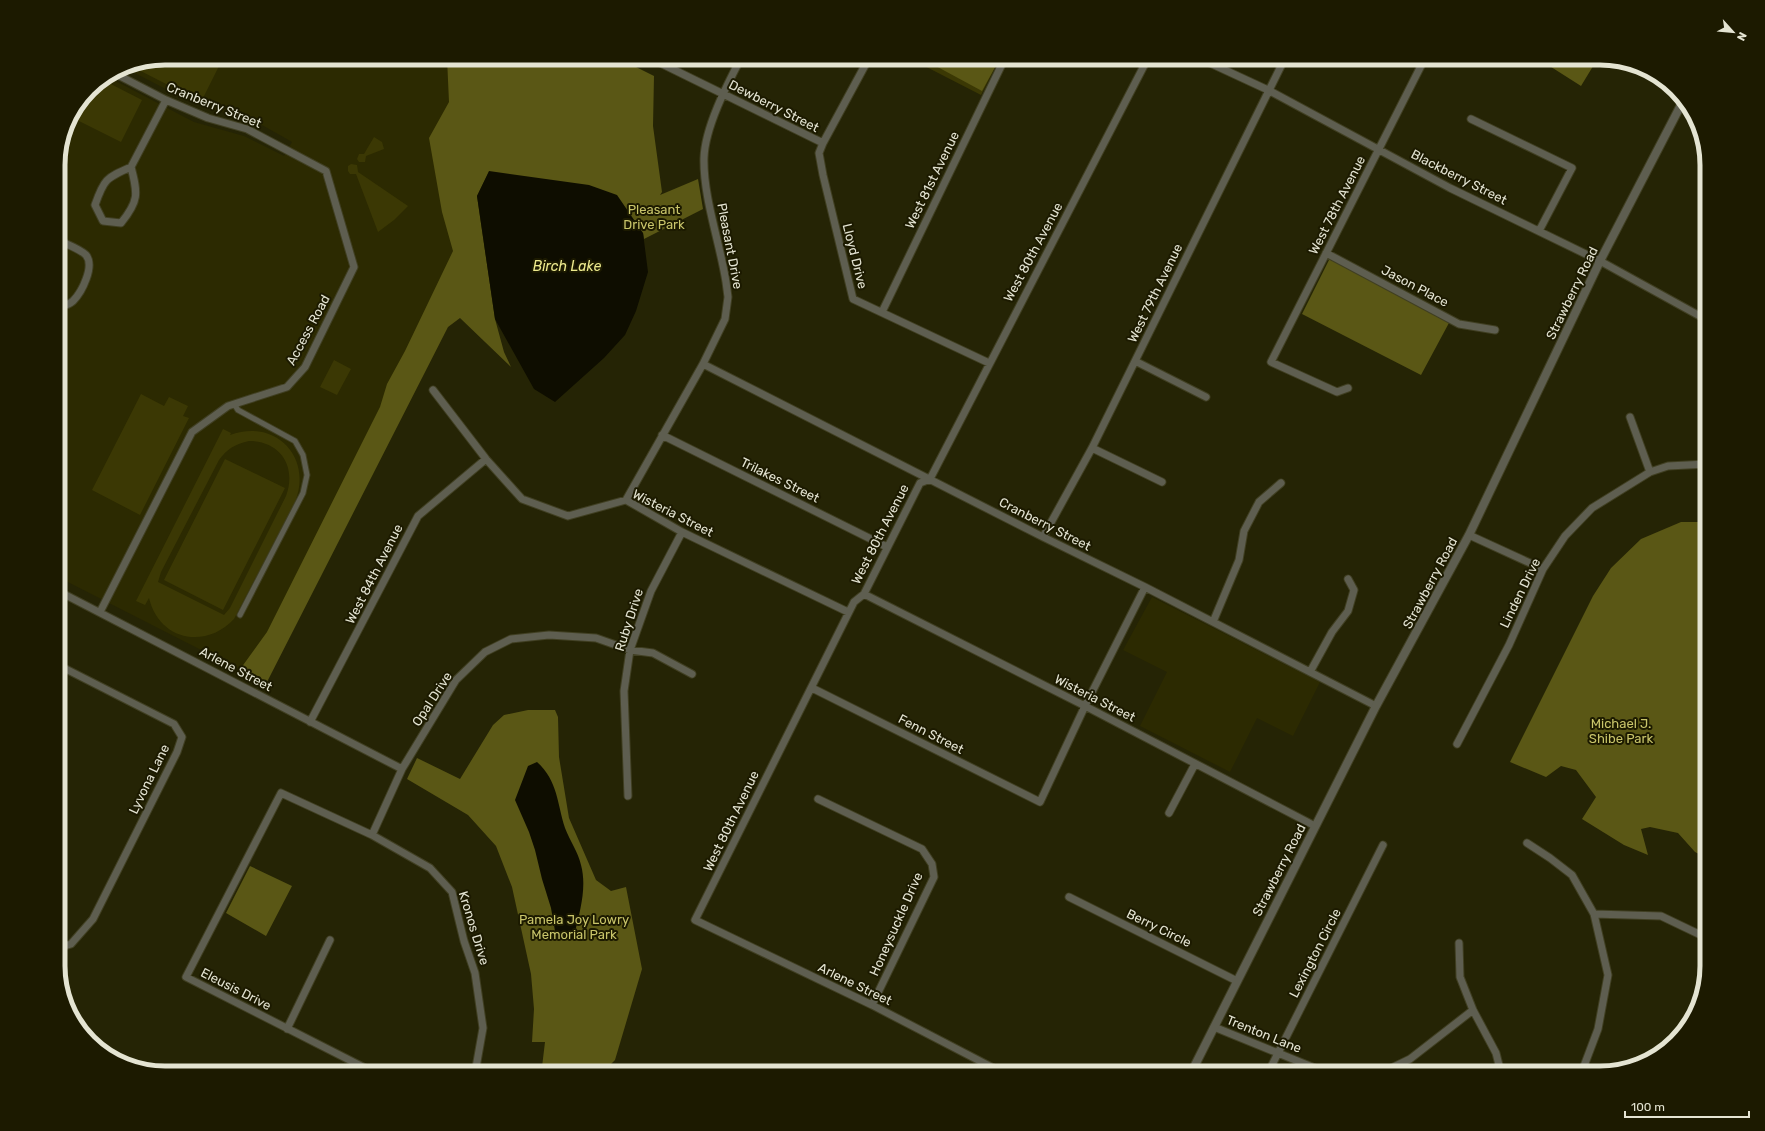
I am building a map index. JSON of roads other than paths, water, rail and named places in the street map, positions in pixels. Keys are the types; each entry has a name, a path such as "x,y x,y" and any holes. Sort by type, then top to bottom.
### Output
{"street":[{"name":"Dewberry Street","path":"665,65 822,144"},
{"name":"Pleasant Drive","path":"626,500 703,364 725,319 728,297 721,252 704,177 704,157 709,132 723,93 737,65"},
{"path":"822,144 865,65"},
{"name":"West 81st Avenue","path":"882,312 1002,65"},
{"name":"West 80th Avenue","path":"695,920 812,688 848,612 854,602 864,594 920,483 930,479 1144,65"},
{"name":"Blackberry Street","path":"1213,65 1268,90 1450,188 1600,261 1700,316"},
{"name":"West 79th Avenue","path":"1043,537 1092,448 1281,65"},
{"name":"West 78th Avenue","path":"1348,388 1337,392 1314,383 1271,362 1421,65"},
{"name":"Cranberry Street","path":"120,76 166,100 208,118 247,129 326,170"},
{"path":"131,167 136,189 133,208 121,223 103,221 95,205 102,186 111,176 131,167 166,100"},
{"name":"Strawberry Road","path":"1194,1066 1376,706 1469,535 1600,261 1681,106"},
{"path":"1471,119 1572,168 1539,231"},
{"name":"Lloyd Drive","path":"822,144 819,153 823,175 853,299 989,363"},
{"name":"Access Road","path":"100,612 192,432 228,406 287,387 304,367 354,268 326,170"},
{"path":"65,244 85,254 90,268 73,301 65,304"},
{"name":"Jason Place","path":"1326,253 1459,324 1495,330"},
{"path":"1135,361 1206,397"},
{"name":"Cranberry Street","path":"703,364 1043,537 1145,587 1376,706"},
{"name":"Wisteria Street","path":"433,390 486,459 522,499 568,516 626,500 682,532 848,612"},
{"path":"234,404 238,410 294,441 303,455 307,475 303,493 240,615"},
{"path":"1630,416 1650,472"},
{"name":"Trilakes Street","path":"662,435 887,547"},
{"path":"1092,448 1162,482"},
{"name":"West 84th Avenue","path":"310,722 418,516 486,459"},
{"name":"Linden Drive","path":"1457,744 1509,646 1543,569 1565,536 1592,508 1650,472 1668,466 1700,464"},
{"path":"1213,622 1239,560 1244,531 1259,502 1281,483"},
{"name":"Ruby Drive","path":"628,796 624,691 630,650 651,591 682,532"},
{"path":"1469,535 1543,569"},
{"path":"1310,672 1332,632 1348,611 1354,590 1348,579"},
{"path":"1085,706 1145,587"},
{"name":"Wisteria Street","path":"864,594 1085,706 1315,826"},
{"name":"Arlene Street","path":"65,595 100,612 402,769"},
{"name":"Opal Drive","path":"372,835 402,769 456,680 485,652 511,639 549,635 596,638 630,650 653,653 692,674"},
{"name":"Lyvona Lane","path":"65,669 174,724 182,737 177,752 93,919 71,944 65,946"},
{"name":"Fenn Street","path":"812,688 1040,802 1085,706"},
{"path":"1169,813 1195,764"},
{"name":"Kronos Drive","path":"280,793 372,835 430,868 452,892 464,941 475,973 483,1028 476,1066"},
{"name":"Eleusis Drive","path":"280,793 186,977 361,1066"},
{"name":"Honeysuckle Drive","path":"818,799 922,848 932,864 934,877 872,1005"},
{"path":"1527,843 1572,875 1594,914 1608,975 1598,1029 1584,1066"},
{"name":"Lexington Circle","path":"1272,1066 1383,845"},
{"name":"Berry Circle","path":"1069,897 1238,981"},
{"path":"1594,914 1661,916 1700,935"},
{"name":"Arlene Street","path":"695,920 872,1005 990,1066"},
{"path":"287,1029 330,940"},
{"path":"1459,943 1460,977 1473,1010 1496,1053 1499,1066"},
{"path":"1396,1066 1410,1059 1473,1010"},
{"name":"Trenton Lane","path":"1214,1027 1311,1066"}],"water":[{"name":"Birch Lake","path":"489,171 589,185 617,195 643,233 648,272 636,311 625,335 604,358 555,402 534,389 495,319 477,196"},
{"path":"537,762 544,769 553,785 565,828 578,856 583,873 582,899 575,932 564,937 555,931 551,908 535,850 515,800 528,766"}],"park label":[{"name":"Pleasant Drive Park","path":"654,216"},
{"name":"Michael J. Shibe Park","path":"1621,730"},
{"name":"Pamela Joy Lowry Memorial Park","path":"574,926"}]}
